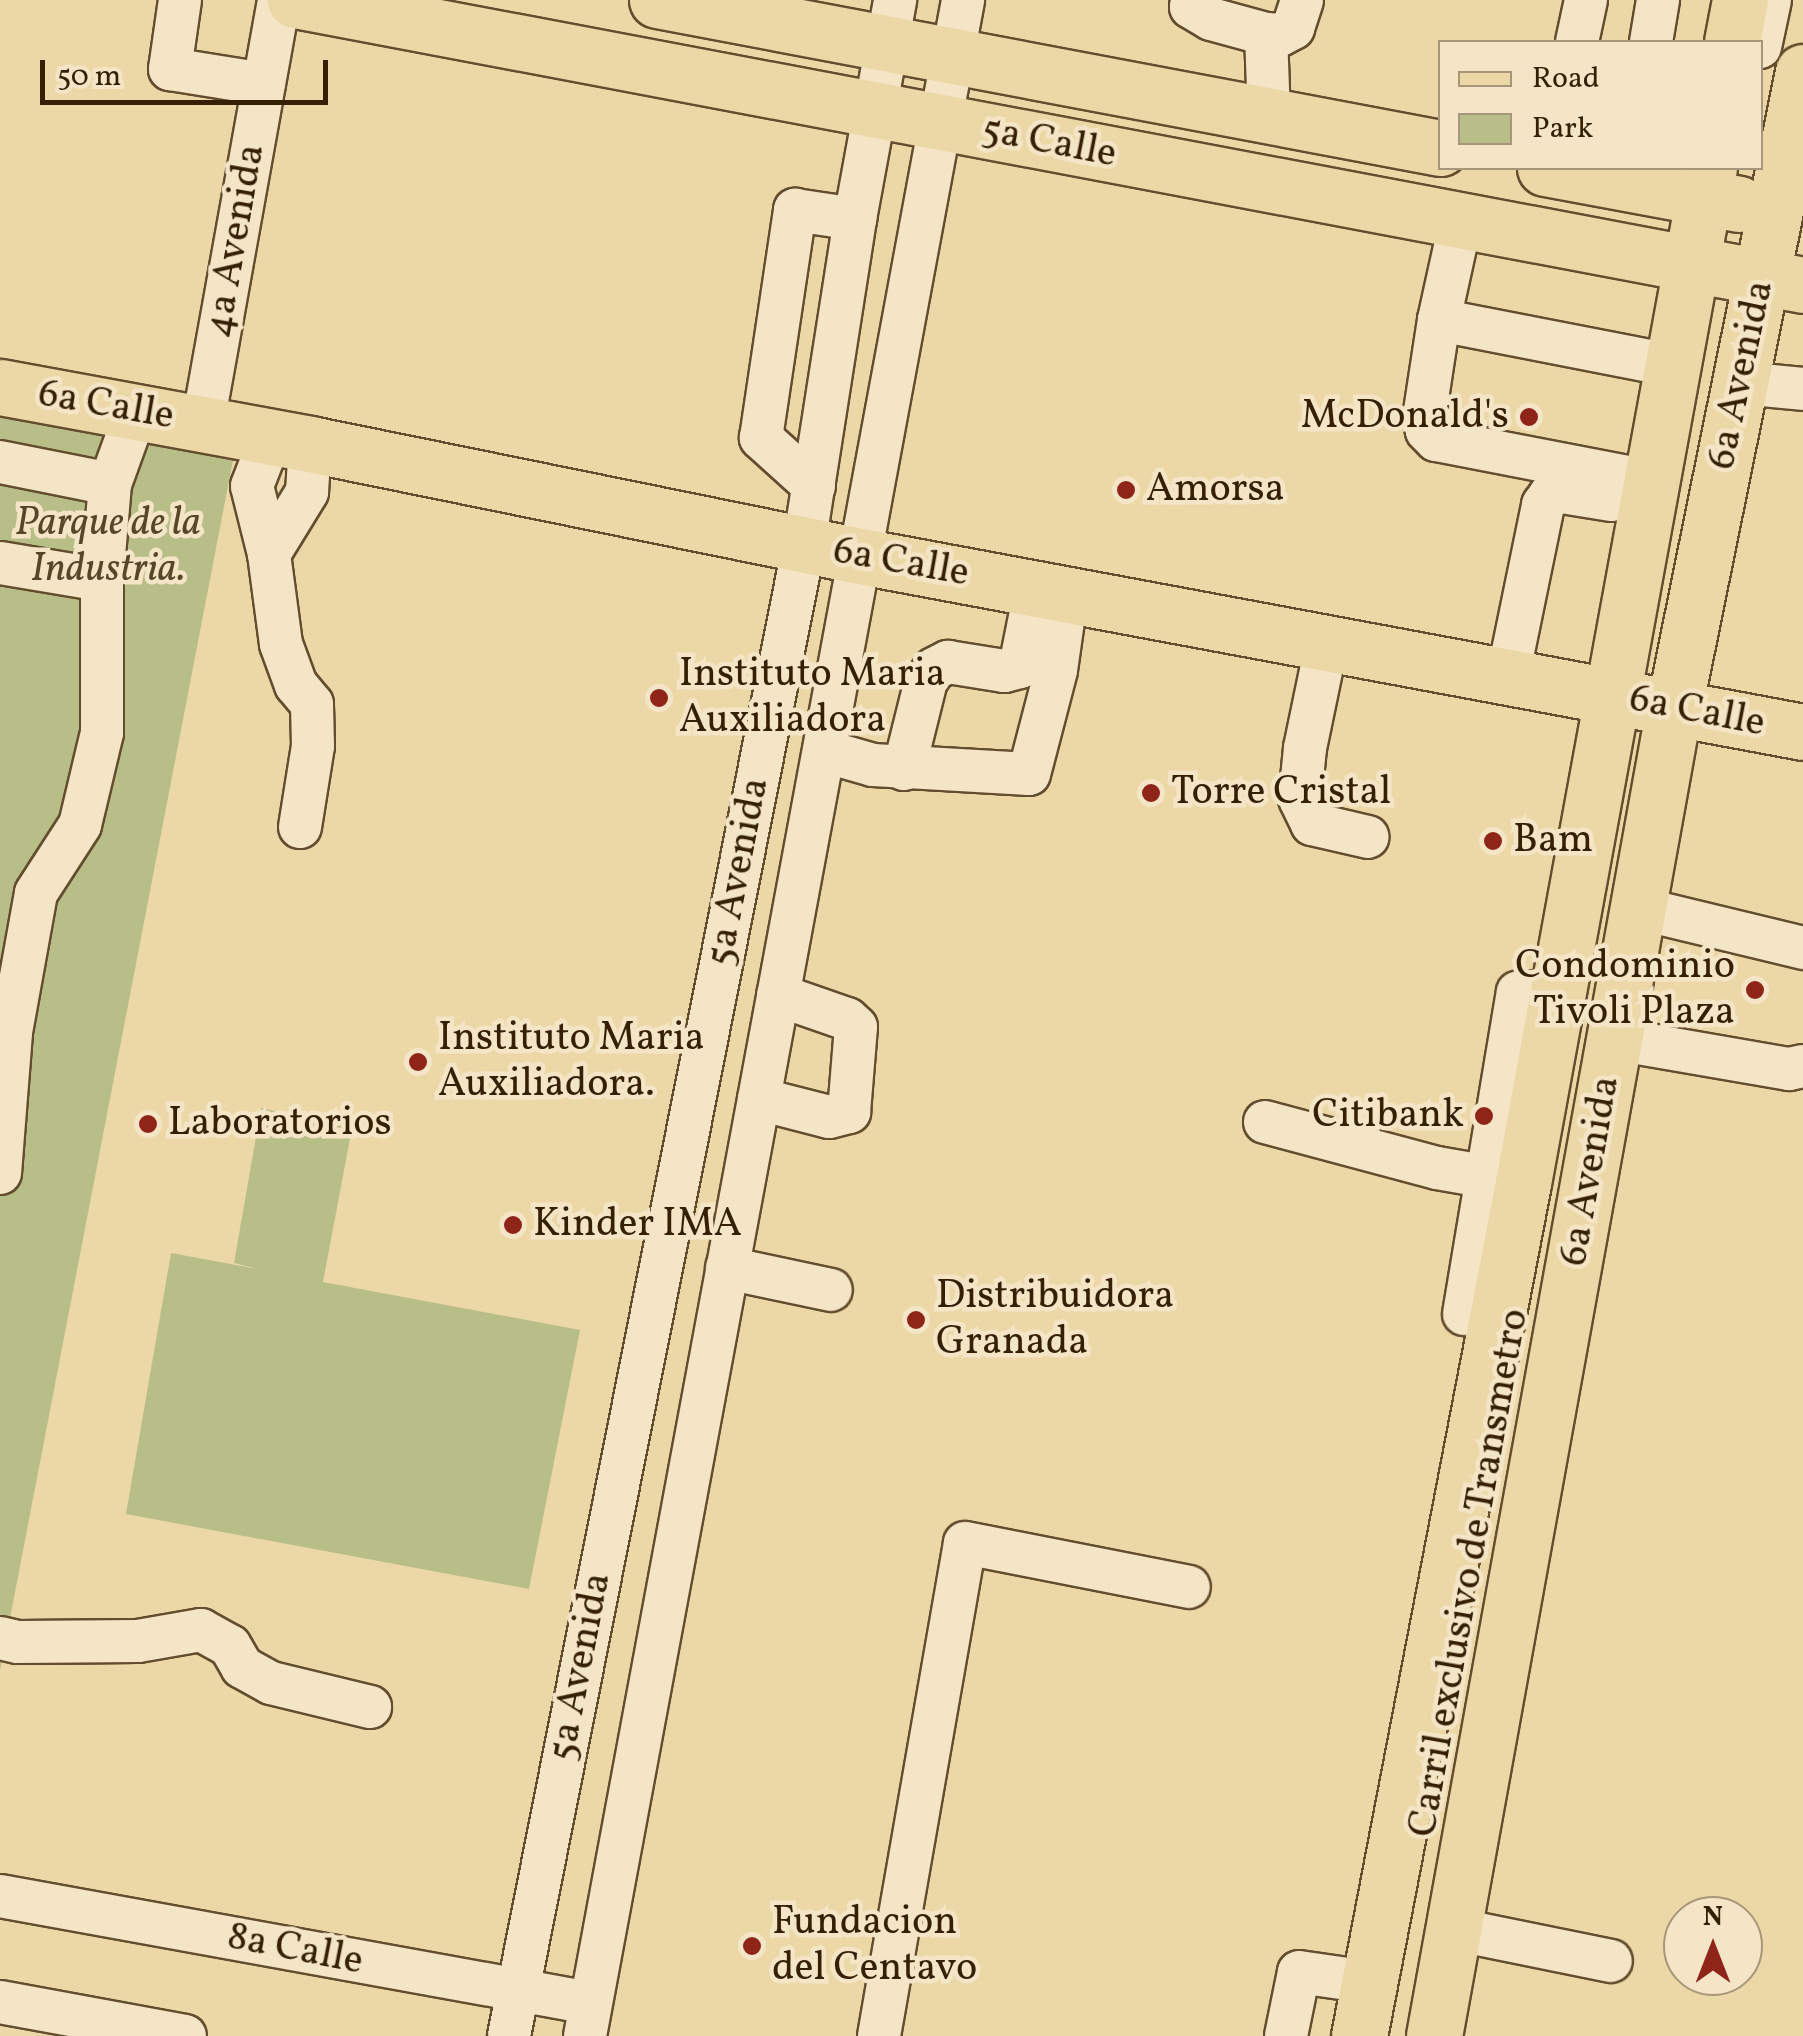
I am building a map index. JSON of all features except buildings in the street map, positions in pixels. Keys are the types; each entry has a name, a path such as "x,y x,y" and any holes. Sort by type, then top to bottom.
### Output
{"main road":[{"name":"5a Calle","path":"295,0 1742,274"},
{"name":"5a Calle","path":"657,0 892,22 953,56 1438,148"},
{"path":"1732,40 1740,0"},
{"name":"6a Avenida","path":"1763,156 1802,82"},
{"path":"1563,170 1743,194"},
{"name":"6a Avenida","path":"1358,2036 1504,1180 1638,701 1741,382 1743,194 1756,170"},
{"name":"6a Avenida","path":"1434,2036 1638,908 1638,701 1646,494 1671,365 1742,274 1743,194"},
{"name":"6a Calle","path":"0,387 291,440 860,556 1803,732"}],"street":[{"path":"180,0 170,69 264,84"},
{"name":"4a Avenida","path":"203,423 279,0"},
{"name":"5a Avenida","path":"587,2019 963,0"},
{"path":"1192,0 1191,6 1211,19 1266,34 1280,34 1293,28 1302,0"},
{"path":"1577,40 1586,0"},
{"path":"1651,40 1658,0"},
{"path":"1761,40 1770,0"},
{"name":"5a Avenida","path":"509,2036 804,545 855,219 892,22"},
{"path":"1266,34 1269,115"},
{"path":"814,486 761,438 795,210 855,219"},
{"path":"1461,220 1439,320 1424,418 1436,440 1646,494"},
{"name":"Carril exclusivo de Transmetro","path":"1385,2036 1638,701 1742,274"},
{"path":"1439,320 1671,365"},
{"path":"1741,382 1803,390"},
{"path":"0,1173 10,1032 36,893 80,825 102,733 102,580 110,484 136,412"},
{"path":"291,440 252,486 270,554 280,644 296,685 312,704 314,746 300,827"},
{"path":"0,462 110,484"},
{"path":"1508,676 1543,505 1550,495 1646,494"},
{"path":"0,563 102,580"},
{"path":"904,769 926,681 934,670 948,662 1004,671 1020,668 1052,590"},
{"path":"824,752 904,769 1029,774 1056,670 1052,590"},
{"path":"1327,642 1305,748 1300,799 1312,824 1368,837"},
{"path":"1638,908 1803,948"},
{"path":"759,1099 830,1116 849,1112 856,1027 848,1019 778,995"},
{"path":"1615,1039 1789,1069 1803,1066"},
{"path":"1265,1122 1504,1180 1464,1314"},
{"path":"727,1268 831,1290"},
{"path":"879,2036 965,1544 1189,1587"},
{"path":"0,1638 18,1642 138,1641 201,1630 230,1646 242,1668 271,1684 370,1707"},
{"name":"8a Calle","path":"0,1896 517,1992 587,2019"},
{"path":"1454,1929 1610,1961"},
{"path":"1286,2036 1299,1972 1368,1982"},
{"path":"0,2002 186,2036"}],"green space":[{"name":"Parque de la Industria.","path":"0,416 233,460 0,1670"},
{"path":"261,1108 352,1128 323,1282 580,1330 529,1589 126,1514 171,1253 258,1269 234,1263"}],"place":[{"name":"McDonald's","path":"1529,417"},
{"name":"Amorsa","path":"1126,490"},
{"name":"Instituto Maria Auxiliadora","path":"659,698"},
{"name":"Torre Cristal","path":"1151,793"},
{"name":"Bam","path":"1493,841"},
{"name":"Condominio Tivoli Plaza","path":"1755,990"},
{"name":"Instituto Maria Auxiliadora.","path":"418,1062"},
{"name":"Citibank","path":"1484,1116"},
{"name":"Laboratorios","path":"148,1124"},
{"name":"Kinder IMA","path":"513,1225"},
{"name":"Distribuidora Granada","path":"916,1320"},
{"name":"Fundacion del Centavo","path":"752,1946"}]}
